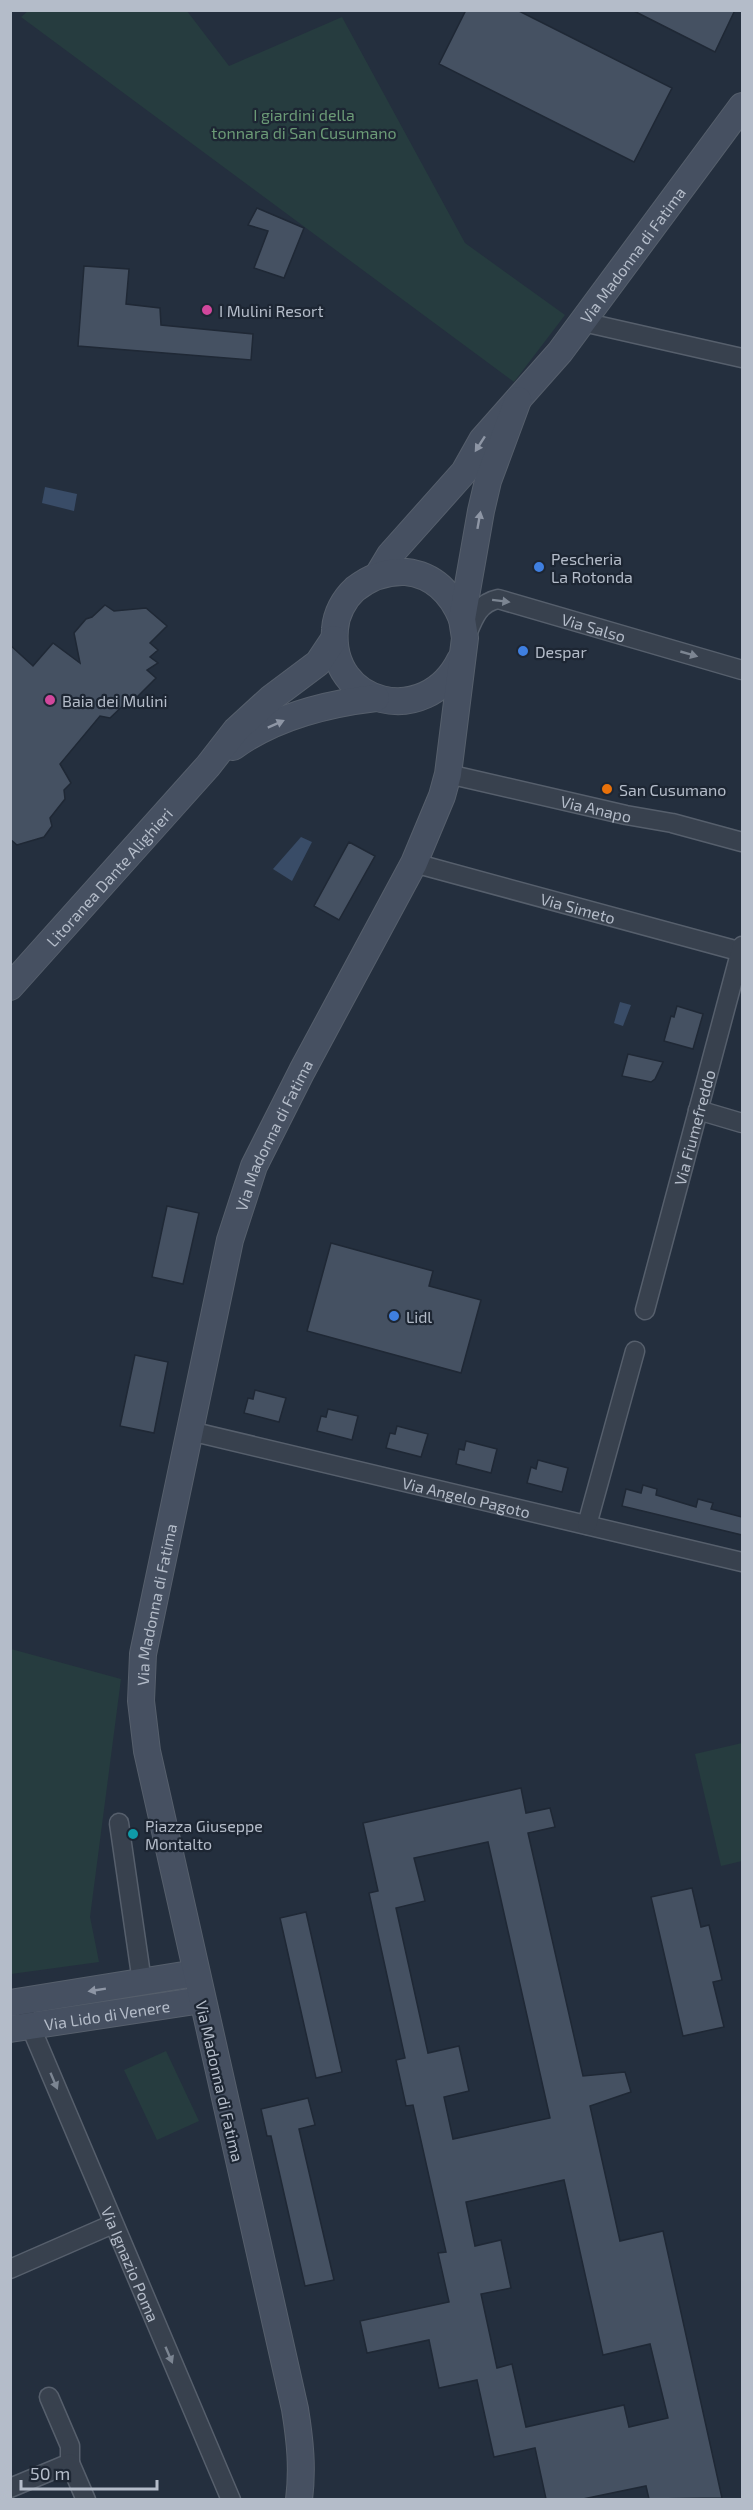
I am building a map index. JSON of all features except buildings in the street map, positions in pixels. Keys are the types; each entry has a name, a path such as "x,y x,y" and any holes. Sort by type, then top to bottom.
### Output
{"street":[{"name":"Via Madonna di Fatima","path":"378,575 390,555 464,472 482,440 560,352 742,106"},
{"path":"583,322 742,358"},
{"name":"Via Madonna di Fatima","path":"298,2499 302,2476 301,2445 295,2409 147,1751 141,1701 143,1654 230,1240 254,1166 307,1060 414,863 442,796 452,749 463,638 481,511 488,481 518,400"},
{"path":"413,701 443,686 454,673 463,638 455,603 444,589 430,579 413,573 396,572 378,575 363,582 346,600 335,622 334,639 337,658 346,675 359,688 375,698 388,701 413,701 430,706 442,717 452,749"},
{"name":"Via Salso","path":"463,638 476,614 487,601 498,599 742,670"},
{"path":"208,765 236,730 270,699 318,663 334,639"},
{"path":"208,765 238,744 270,726 304,712 339,702 375,698"},
{"name":"Litoranea Dante Alighieri","path":"10,987 208,765"},
{"name":"Via Anapo","path":"448,774 626,815 672,823 742,842"},
{"name":"Via Simeto","path":"414,863 742,950"},
{"name":"Via Fiumefreddo","path":"645,1310 742,950"},
{"path":"698,1110 742,1123"},
{"path":"587,1525 635,1351"},
{"name":"Via Angelo Pagoto","path":"190,1431 742,1562"},
{"path":"119,1823 142,1982"},
{"name":"Via Lido di Venere","path":"15,2003 196,1973"},
{"name":"Via Lido di Venere","path":"21,2028 202,2000"},
{"name":"Via Ignazio Poma","path":"15,2003 21,2028 113,2224 231,2499"},
{"path":"10,2269 113,2224"},
{"path":"49,2397 70,2446 70,2463 86,2499"},
{"path":"10,2488 70,2463"}],"green space":[{"name":"I giardini della tonnara di San Cusumano","path":"28,11 187,11 229,66 342,17 465,243 565,315 514,382 21,17"},
{"path":"11,1649 121,1679 90,1917 99,1962 11,1974"},
{"path":"742,1743 742,1861 721,1866 695,1754"},
{"path":"166,2051 199,2121 157,2140 124,2070"}],"water":[{"path":"45,487 77,494 74,511 42,503"},
{"path":"301,837 312,842 292,881 273,869"},
{"path":"620,1002 631,1005 623,1026 614,1023"}],"place":[{"name":"I Mulini Resort","path":"207,310"},
{"name":"Pescheria La Rotonda","path":"539,567"},
{"name":"Despar","path":"523,651"},
{"name":"Baia dei Mulini","path":"50,700"},
{"name":"San Cusumano","path":"607,789"},
{"name":"Lidl","path":"394,1316"},
{"name":"Piazza Giuseppe Montalto","path":"133,1834"}]}
